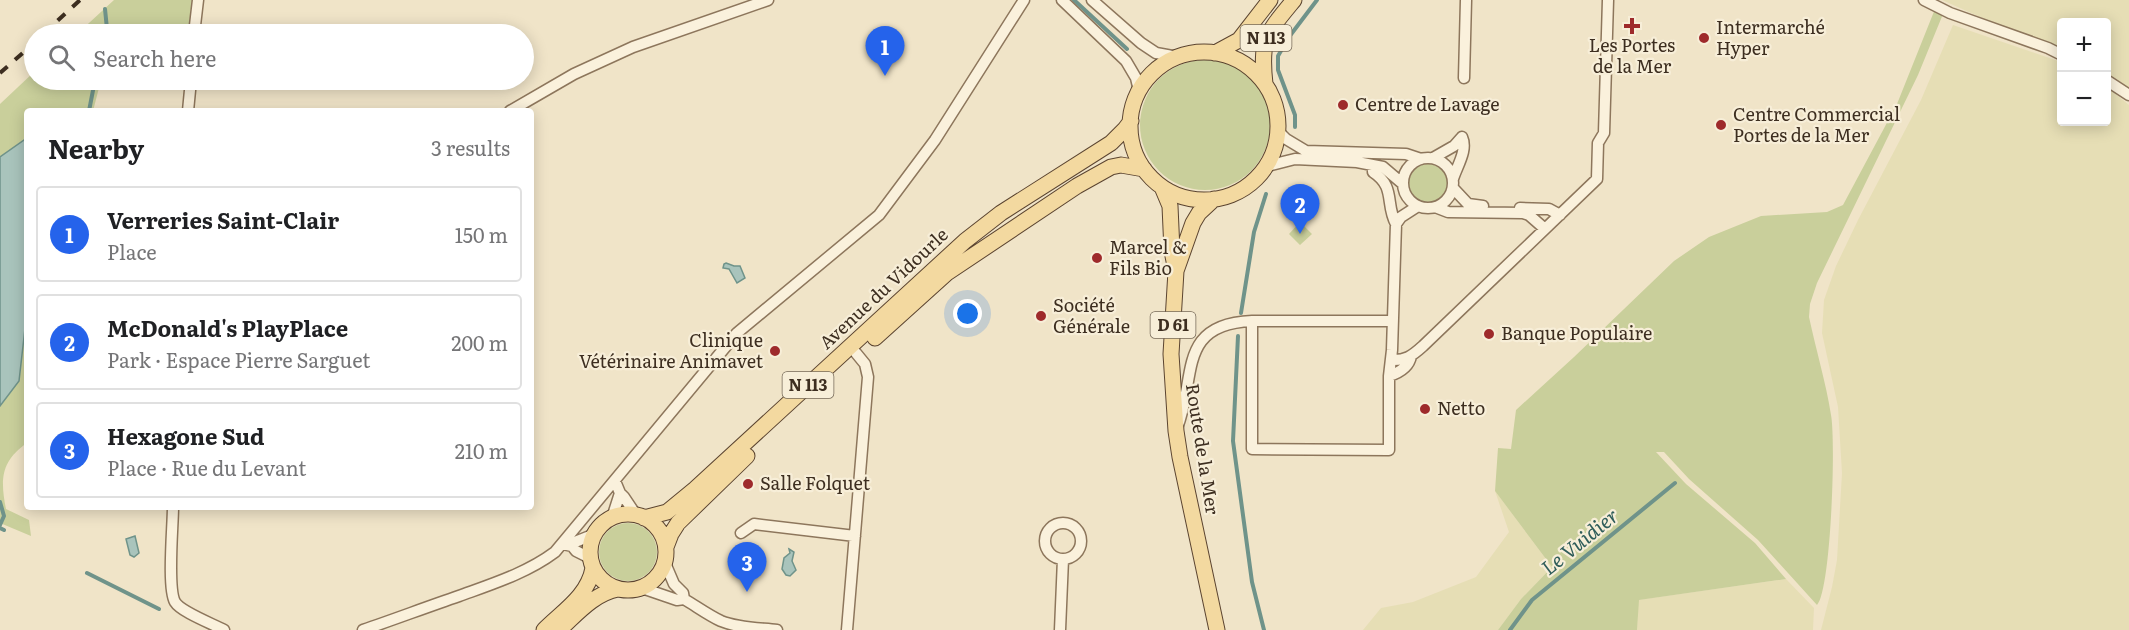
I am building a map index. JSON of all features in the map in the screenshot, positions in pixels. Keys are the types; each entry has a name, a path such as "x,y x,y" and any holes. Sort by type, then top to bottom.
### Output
{"main road":[{"name":"N 113","path":"1215,53 1239,40 1270,0"},
{"name":"N 113","path":"1265,84 1262,57 1267,37 1294,0"},
{"path":"1200,52 1215,53 1238,60 1265,84 1273,99 1278,114 1275,149 1267,166 1257,179 1244,189 1229,196 1214,200 1186,198 1162,187 1144,170 1133,146 1131,121 1133,106 1139,91 1155,71 1178,57 1200,52"},
{"name":"Avenue du Vidourle","path":"640,516 667,512 695,489 965,241 1001,213 1111,143 1131,121"},
{"name":"Avenue du Vidourle","path":"666,546 670,534 678,523 856,353 947,273 1070,190 1111,167 1121,165 1144,170"},
{"name":"Route de la Mer","path":"1162,187 1170,206 1172,251 1176,271 1171,354 1176,431 1185,485 1216,630"},
{"name":"Route de la Mer","path":"1176,271 1193,223 1199,213 1214,200"},
{"path":"544,630 586,590 591,580 591,542 602,525 624,514 640,516 654,525 662,535 666,546 665,563 652,582 642,588 608,591 594,599 559,630"},
{"path":"592,563 603,581 618,589"}],"street":[{"path":"195,24 198,0"},
{"path":"515,108 574,74 633,47 768,0"},
{"path":"567,545 615,481 737,333 879,215 934,140 1023,0"},
{"path":"1062,0 1126,61 1136,78 1139,91"},
{"path":"1092,0 1141,43 1156,53 1178,57"},
{"path":"1464,78 1466,0"},
{"path":"1391,360 1402,360 1411,356 1597,179 1598,143 1604,133 1608,0"},
{"path":"1924,0 1950,13 2057,53"},
{"path":"2111,83 2129,95"},
{"path":"188,108 190,90"},
{"path":"1278,131 1286,139 1306,151 1406,154 1421,159 1433,159 1446,166 1453,184 1468,204 1545,209 1560,215"},
{"path":"1433,159 1454,146 1462,136 1464,141 1462,154 1453,184 1445,202 1435,207"},
{"path":"1267,166 1295,159 1378,165 1383,167 1403,187 1407,198 1418,206 1435,207 1443,212 1523,213 1529,215 1545,229"},
{"path":"1391,204 1403,187 1409,166 1421,159"},
{"path":"1252,321 1252,449 1389,450 1389,376 1393,321 1395,224 1385,182 1373,172 1373,166"},
{"path":"1395,224 1418,206"},
{"path":"1176,431 1184,411 1188,374 1196,347 1214,329 1235,321 1393,321"},
{"path":"847,630 868,377 865,364 856,353"},
{"path":"1389,376 1398,373 1410,361 1411,356"},
{"path":"615,481 620,493 640,516"},
{"path":"612,518 620,493"},
{"path":"173,510 172,589 176,603 224,630"},
{"path":"741,533 754,524 855,536"},
{"path":"363,630 479,589 537,565 567,545 595,534"},
{"path":"567,545 592,563"},
{"path":"1060,630 1063,559"},
{"path":"665,563 674,584 683,592 684,599"},
{"path":"642,588 677,600 684,599 722,621 777,630"}],"shaded area":[{"path":"1942,0 2129,0 2129,88 2111,77 2111,18 2057,18 2057,51"},
{"path":"1953,25 2057,61 2057,126 2111,126 2111,90 2129,105 2129,630 1821,630 1837,560 1842,473 1838,407 1822,333 1824,300 1836,266 1858,220 1921,100"},
{"path":"1495,491 1552,567 1521,599 1498,630 1363,630 1381,608 1413,602 1476,577 1509,532"},
{"path":"1786,579 1814,608 1813,630 1637,630 1638,600"}],"green space":[{"path":"114,0 192,0 189,24 88,24"},
{"path":"1935,9 1943,14 1918,75 1817,283 1810,304 1809,317 1831,415 1833,454 1829,545 1822,594 1817,605 1758,540 1689,479 1664,452 1656,452 1686,484 1755,543 1786,579 1639,600 1637,630 1498,630 1521,599 1552,567 1495,491 1498,448 1511,449 1516,410 1674,261 1709,237 1761,216 1827,212 1843,205 1897,104"},
{"path":"1205,60 1230,65 1251,79 1265,100 1270,125 1265,150 1251,171 1230,185 1205,190 1180,185 1159,171 1145,150 1140,125 1145,100 1159,79 1180,65"},
{"path":"24,81 24,90 98,90 94,108 24,108 24,445 7,464 3,489 6,509 29,520 31,536 0,523 0,104"},
{"path":"1428,164 1441,170 1447,183 1441,196 1428,202 1415,196 1409,183 1415,170"},
{"path":"1300,222 1312,234 1300,245 1289,234"},
{"path":"628,523 639,525 652,536 657,552 655,563 644,576 628,581 617,579 604,568 599,552 601,541 612,528"}],"water":[{"path":"24,140 24,337 19,381 0,406 0,157"},
{"path":"726,263 740,266 745,278 737,283 729,269 723,268"},
{"path":"135,536 139,553 134,557 130,555 126,539"},
{"path":"789,549 794,552 792,561 796,570 790,576 786,575 782,569 784,558 790,553"}],"waterway":[{"path":"1074,0 1127,49"},
{"path":"1295,127 1295,115 1278,70 1278,56 1289,37 1317,0"},
{"path":"105,9 106,24"},
{"path":"90,108 93,90"},
{"path":"1241,313 1254,232 1266,194"},
{"path":"1238,336 1233,441 1252,582 1264,630"},
{"name":"Le Vuidier","path":"1510,630 1532,600 1675,483"},
{"path":"0,502 4,516 0,525"},
{"path":"0,528 4,530"},
{"path":"87,573 159,609"}],"railway":[{"path":"54,24 80,0"},
{"path":"0,73 24,52"}],"place":[{"name":"Les Portes de la Mer","path":"1632,26"},
{"name":"Intermarché Hyper","path":"1704,38"},
{"name":"Verreries Saint-Clair","path":"885,76"},
{"name":"Centre de Lavage","path":"1343,105"},
{"name":"Centre Commercial Portes de la Mer","path":"1721,125"},
{"name":"McDonald's PlayPlace","path":"1300,234"},
{"name":"Marcel & Fils Bio","path":"1097,258"},
{"name":"Société Générale","path":"1041,316"},
{"name":"Banque Populaire","path":"1489,334"},
{"name":"Clinique Vétérinaire Animavet","path":"775,351"},
{"name":"Netto","path":"1425,409"},
{"name":"Salle Folquet","path":"748,484"},
{"name":"Hexagone Sud","path":"747,592"}]}
